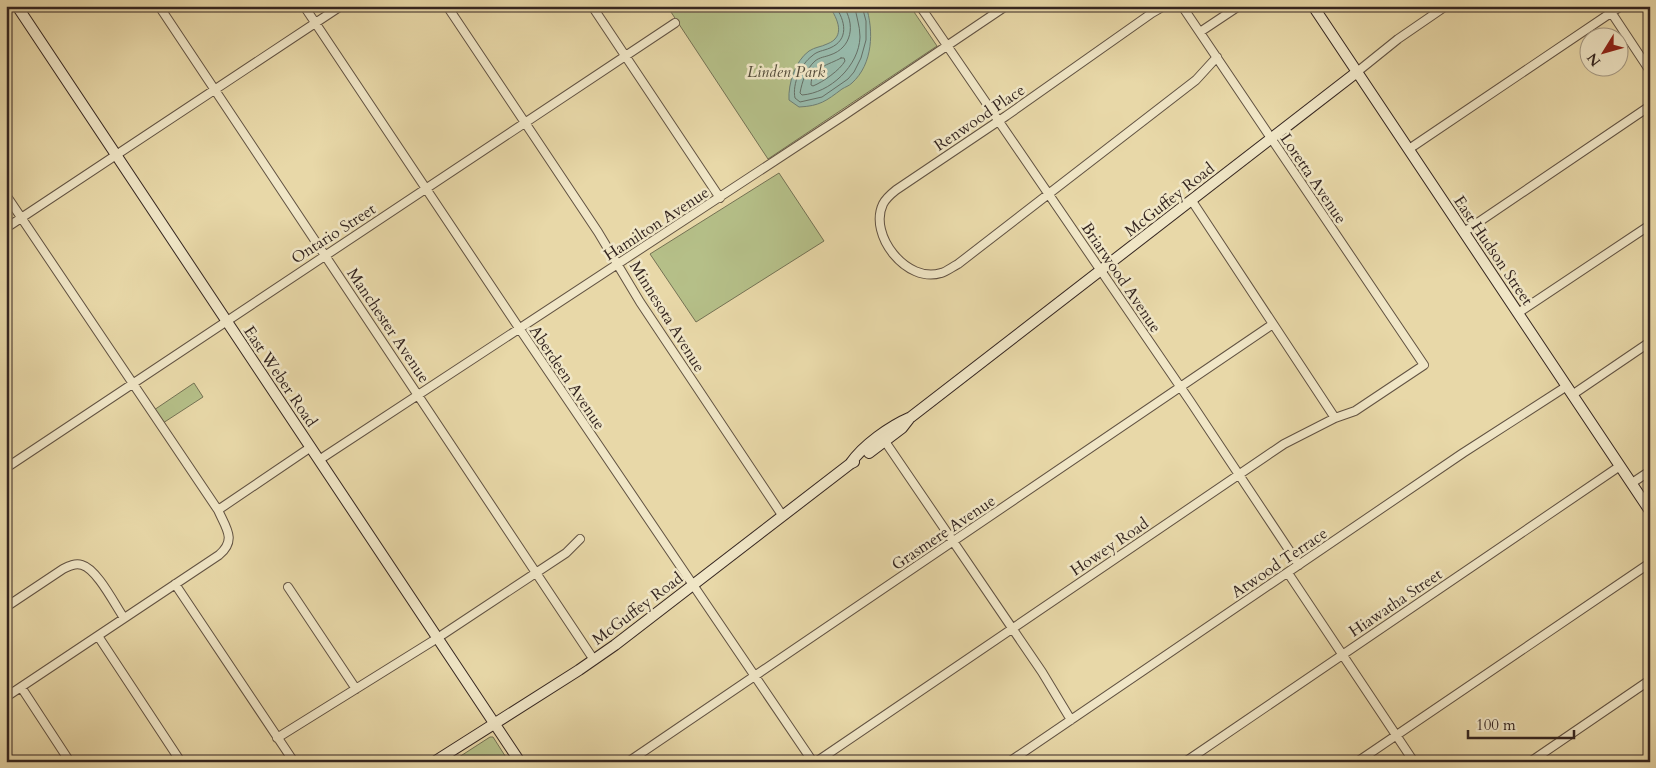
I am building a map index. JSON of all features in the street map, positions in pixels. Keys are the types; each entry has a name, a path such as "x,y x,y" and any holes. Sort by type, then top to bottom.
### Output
{"street":[{"name":"East Weber Road","path":"17,6 520,762"},
{"name":"Manchester Avenue","path":"159,6 594,660"},
{"name":"Aberdeen Avenue","path":"304,6 519,328 814,762"},
{"path":"6,228 341,6"},
{"name":"Minnesota Avenue","path":"448,6 618,264 640,302 782,516"},
{"path":"592,6 720,198"},
{"name":"Briarwood Avenue","path":"920,6 1299,565"},
{"name":"Hamilton Avenue","path":"319,460 720,198 1006,6"},
{"name":"Renwood Place","path":"1048,194 958,264 940,274 919,274 904,265 886,242 880,223 880,213 883,204 896,190 1164,6"},
{"name":"Loretta Avenue","path":"1182,6 1424,365"},
{"path":"1200,32 1239,6"},
{"name":"East Hudson Street","path":"1313,6 1650,511"},
{"name":"McGuffey Road","path":"434,762 594,660 850,464 860,460 883,438 902,428 911,417 1272,139 1398,39 1446,6"},
{"path":"1409,149 1609,10 1622,6"},
{"path":"1609,10 1650,71"},
{"name":"Ontario Street","path":"6,468 675,22"},
{"path":"1048,194 1196,80 1217,58"},
{"path":"1464,232 1650,106"},
{"path":"6,195 218,510 229,534 229,542 225,550 6,697"},
{"path":"1192,200 1335,418"},
{"path":"1518,313 1650,224"},
{"name":"Grasmere Avenue","path":"628,762 1273,324"},
{"name":"Atwood Terrace","path":"1009,762 1463,453 1650,342"},
{"name":"Howey Road","path":"814,762 1284,444 1355,410 1424,365"},
{"path":"883,438 1071,720"},
{"path":"218,510 310,447"},
{"name":"Hiawatha Street","path":"1185,762 1620,466"},
{"path":"1632,483 1650,471"},
{"path":"278,738 437,638 566,553 580,539"},
{"path":"1357,762 1650,563"},
{"path":"6,607 63,569 72,565 81,565 90,569 96,576 124,618"},
{"path":"1288,573 1414,762"},
{"path":"176,584 294,762"},
{"path":"288,587 356,689"},
{"path":"98,636 181,762"},
{"path":"1530,762 1650,680"},
{"path":"21,687 70,762"}],"green space":[{"name":"Linden Park","path":"667,6 910,6 937,46 768,159"},
{"path":"779,173 824,241 696,322 650,254"},
{"path":"194,383 203,397 163,423 154,410"},
{"path":"490,737 493,737 509,762 458,762 456,759"}],"water":[{"path":"829,6 866,6 871,36 868,57 859,75 851,84 822,102 799,107 789,100 791,80 796,67 809,51 833,41 837,37 837,22"}]}
